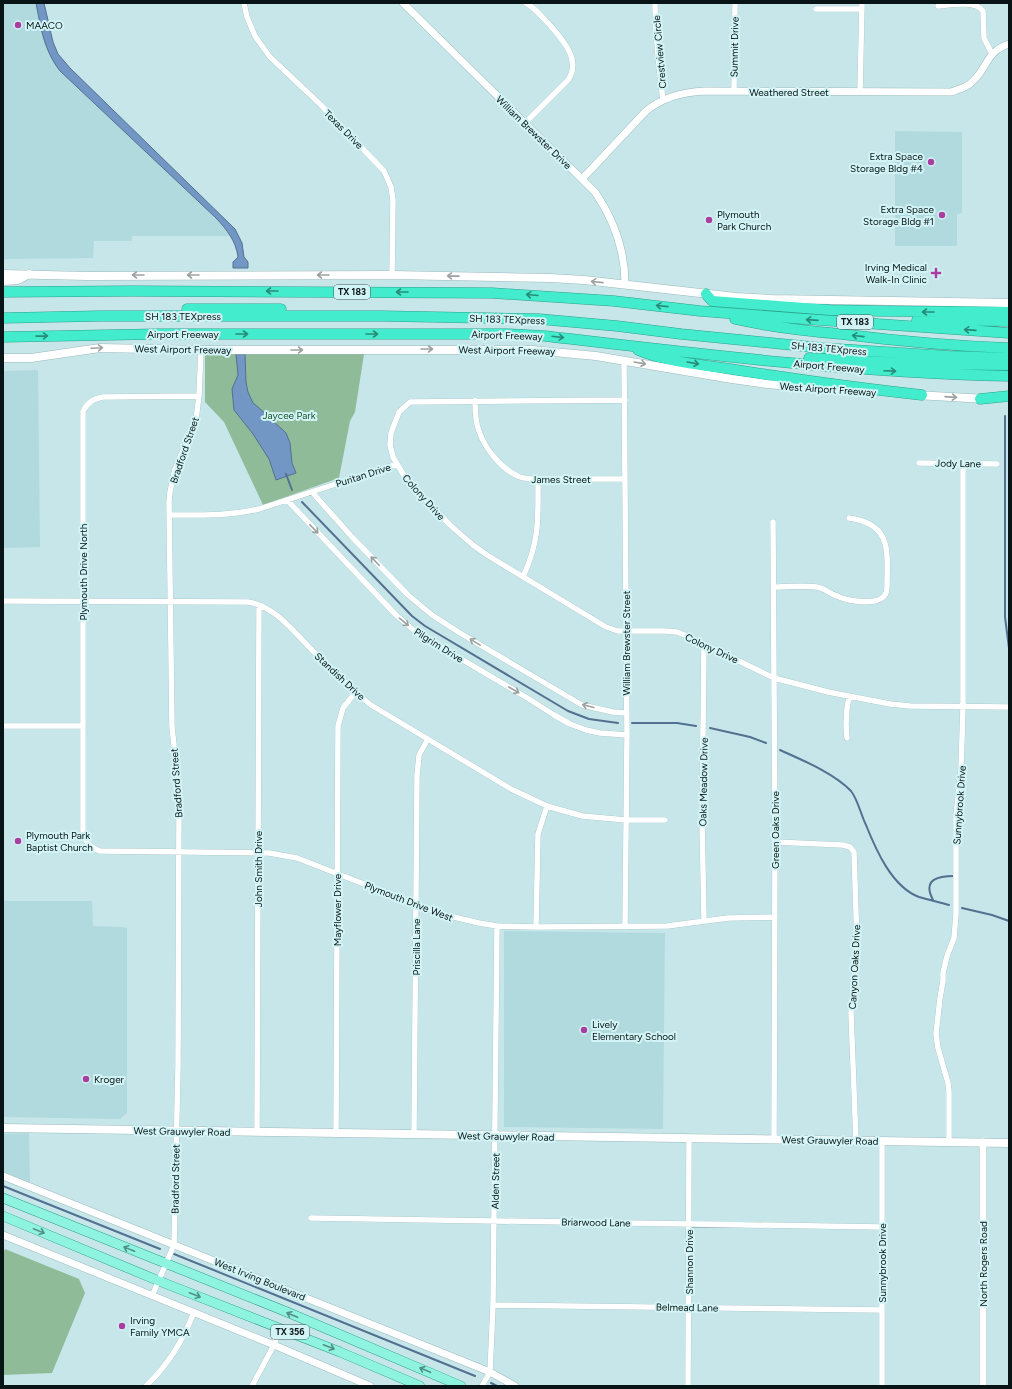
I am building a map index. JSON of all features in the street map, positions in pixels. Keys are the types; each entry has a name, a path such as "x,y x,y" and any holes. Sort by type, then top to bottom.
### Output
{"highway":[{"name":"TX 183","path":"3,292 492,292 614,301 700,310 873,324 1009,333"},
{"path":"706,294 712,301 830,310 1009,312"},
{"name":"SH 183 TEXpress","path":"3,311 380,309 512,313 565,316 818,342 907,349 1009,353"},
{"path":"700,310 749,322 821,332 904,342 1009,348"},
{"name":"SH 183 TEXpress","path":"3,318 100,316 382,316 539,319 807,347 942,356 1009,358"},
{"path":"873,324 888,320 1009,321"},
{"name":"Airport Freeway","path":"3,337 160,334 506,334 545,336 740,358 876,370 1009,376"},
{"path":"629,346 650,356 709,366 817,383 922,395"},
{"path":"740,358 767,354 868,362 1009,365"},
{"path":"980,399 1009,396"}],"main road":[{"path":"3,274 87,276 392,275 550,278 624,284 706,294 772,299 1009,303"},
{"path":"3,281 18,280 30,274"},
{"name":"West Airport Freeway","path":"3,358 31,358 100,348 201,350 532,350 563,352 624,360 767,384 980,399 1009,399"},
{"path":"3,353 40,356"},
{"name":"West Grauwyler Road","path":"3,1128 1009,1143"},
{"name":"West Irving Boulevard","path":"3,1198 287,1312 461,1386"},
{"name":"TX 356","path":"3,1216 159,1281 340,1352 420,1386"}],"street":[{"name":"Texas Drive","path":"244,3 247,17 255,36 270,57 320,105 384,171 391,187 392,200 392,275"},
{"name":"William Brewster Drive","path":"402,3 595,192 603,203 617,233 624,264 624,284"},
{"path":"525,123 568,80 572,75 573,67 572,58 563,40 538,13 526,3"},
{"name":"Crestview Circle","path":"655,3 656,51 663,100"},
{"name":"Summit Drive","path":"734,91 735,3"},
{"path":"938,6 971,4 981,8 983,11 984,38 992,54"},
{"path":"816,9 862,6 860,92"},
{"name":"Weathered Street","path":"582,179 646,111 663,100 677,94 690,92 734,91 951,92 963,88 973,82 992,54 997,49 1009,44"},
{"name":"Bradford Street","path":"174,1245 179,852 178,782 172,727 169,515 172,480 181,453 196,419 199,396 201,350"},
{"name":"William Brewster Street","path":"624,360 627,713 625,926"},
{"name":"Plymouth Drive North","path":"96,849 88,844 83,833 83,411 86,405 93,399 102,397 199,396"},
{"name":"Puritan Drive","path":"169,515 237,514 259,509 397,464 393,457 390,445 391,433 399,412 410,402 625,400"},
{"name":"James Street","path":"475,401 476,418 481,437 492,454 516,475 526,479 538,480 624,479"},
{"name":"Jody Lane","path":"918,463 997,464"},
{"name":"Sunnybrook Drive","path":"949,1142 949,1091 936,1034 940,998 944,981 943,973 947,956 954,938 956,914 956,815 961,770 963,706 963,463"},
{"name":"Colony Drive","path":"397,464 406,479 463,537 487,555 606,627 626,632 677,632 774,678 828,692 910,706 1009,707"},
{"path":"523,576 537,537 538,480"},
{"path":"312,492 352,537 408,595 432,615 582,705 613,712 627,713"},
{"name":"Pilgrim Drive","path":"287,500 396,615 417,633 570,724 586,730 627,735"},
{"path":"774,586 817,587 824,589 838,597 850,600 870,601 882,598 886,594 887,587 885,542 879,532 870,524 858,519 849,518"},
{"name":"Green Oaks Drive","path":"773,522 775,842 774,1139"},
{"name":"Standish Drive","path":"3,601 248,602 259,605 279,617 355,693 371,705 511,789 547,806 582,816 626,820 665,820"},
{"name":"John Smith Drive","path":"257,1132 259,605"},
{"name":"Oaks Meadow Drive","path":"704,644 702,820 704,920"},
{"name":"Mayflower Drive","path":"336,1133 338,726 343,708 355,693"},
{"path":"847,738 846,719 849,696"},
{"path":"3,726 83,726"},
{"name":"Priscilla Lane","path":"414,1134 418,762 422,749 428,739"},
{"path":"536,927 538,834 547,806"},
{"name":"Canyon Oaks Drive","path":"775,842 842,845 850,847 854,852 857,944 851,1013 856,1141"},
{"name":"Plymouth Drive West","path":"96,849 259,853 290,856 442,914 497,926 667,926 704,920 775,917"},
{"name":"Alden Street","path":"482,1386 490,1372 493,1305 497,926"},
{"name":"Shannon Drive","path":"688,1386 689,1138"},
{"name":"Sunnybrook Drive","path":"882,1141 882,1386"},
{"name":"North Rogers Road","path":"983,1142 983,1386"},
{"name":"West Irving Boulevard","path":"3,1176 490,1372 515,1386"},
{"name":"Briarwood Lane","path":"310,1218 882,1227"},
{"path":"3,1235 194,1312 370,1386"},
{"path":"152,1296 174,1245"},
{"name":"Belmead Lane","path":"493,1305 882,1310"},
{"path":"146,1386 157,1376 170,1359 187,1330 194,1312"},
{"path":"252,1386 274,1345 280,1328"}],"shaded area":[{"path":"3,3 36,3 41,29 60,72 216,218 231,236 132,236 132,241 94,241 93,258 3,259"},
{"path":"895,131 962,132 962,213 957,214 957,246 895,246"},
{"path":"38,370 40,547 3,548 3,371"},
{"path":"3,901 92,901 93,926 127,928 127,1113 120,1119 3,1117"},
{"name":"Lively Elementary School","path":"504,931 665,933 663,1129 504,1127"},
{"path":"29,1133 30,1183 3,1172 3,1134"}],"green space":[{"name":"Jaycee Park","path":"205,354 364,354 355,412 350,421 339,478 263,505 224,422 205,402"},
{"path":"5,1249 79,1279 85,1293 52,1373 3,1375 3,1254"}],"water":[{"path":"36,3 44,3 53,42 58,54 70,68 235,229 242,243 244,257 248,262 248,268 233,268 233,262 238,257 237,251 227,231 216,218 60,71 47,47"},
{"path":"236,354 245,354 246,382 248,392 253,403 286,433 290,443 292,463 296,473 276,480 269,459 253,434 234,410 232,389 238,375"}],"waterway":[{"path":"1005,416 1005,617 1009,648"},
{"path":"286,474 292,490"},
{"path":"302,502 412,616 425,626 568,711 589,719 618,723"},
{"path":"632,723 677,723 696,726"},
{"path":"710,728 750,737 766,743"},
{"path":"780,750 827,773 844,784 856,799 880,856 893,876 909,892 919,897 949,905"},
{"path":"933,900 929,887 931,883 938,878 955,876"},
{"path":"962,908 992,915 1009,921"},
{"path":"3,1186 160,1249"},
{"path":"174,1254 475,1376"},
{"path":"491,1383 497,1386"}],"place":[{"name":"MAACO","path":"18,25"},
{"name":"Extra Space Storage Bldg #4","path":"931,162"},
{"name":"Extra Space Storage Bldg #1","path":"942,215"},
{"name":"Plymouth Park Church","path":"709,220"},
{"name":"Irving Medical Walk-In Clinic","path":"936,273"},
{"name":"Plymouth Park Baptist Church","path":"18,841"},
{"name":"Lively Elementary School","path":"584,1030"},
{"name":"Kroger","path":"86,1079"},
{"name":"Irving Family YMCA","path":"122,1326"}]}
